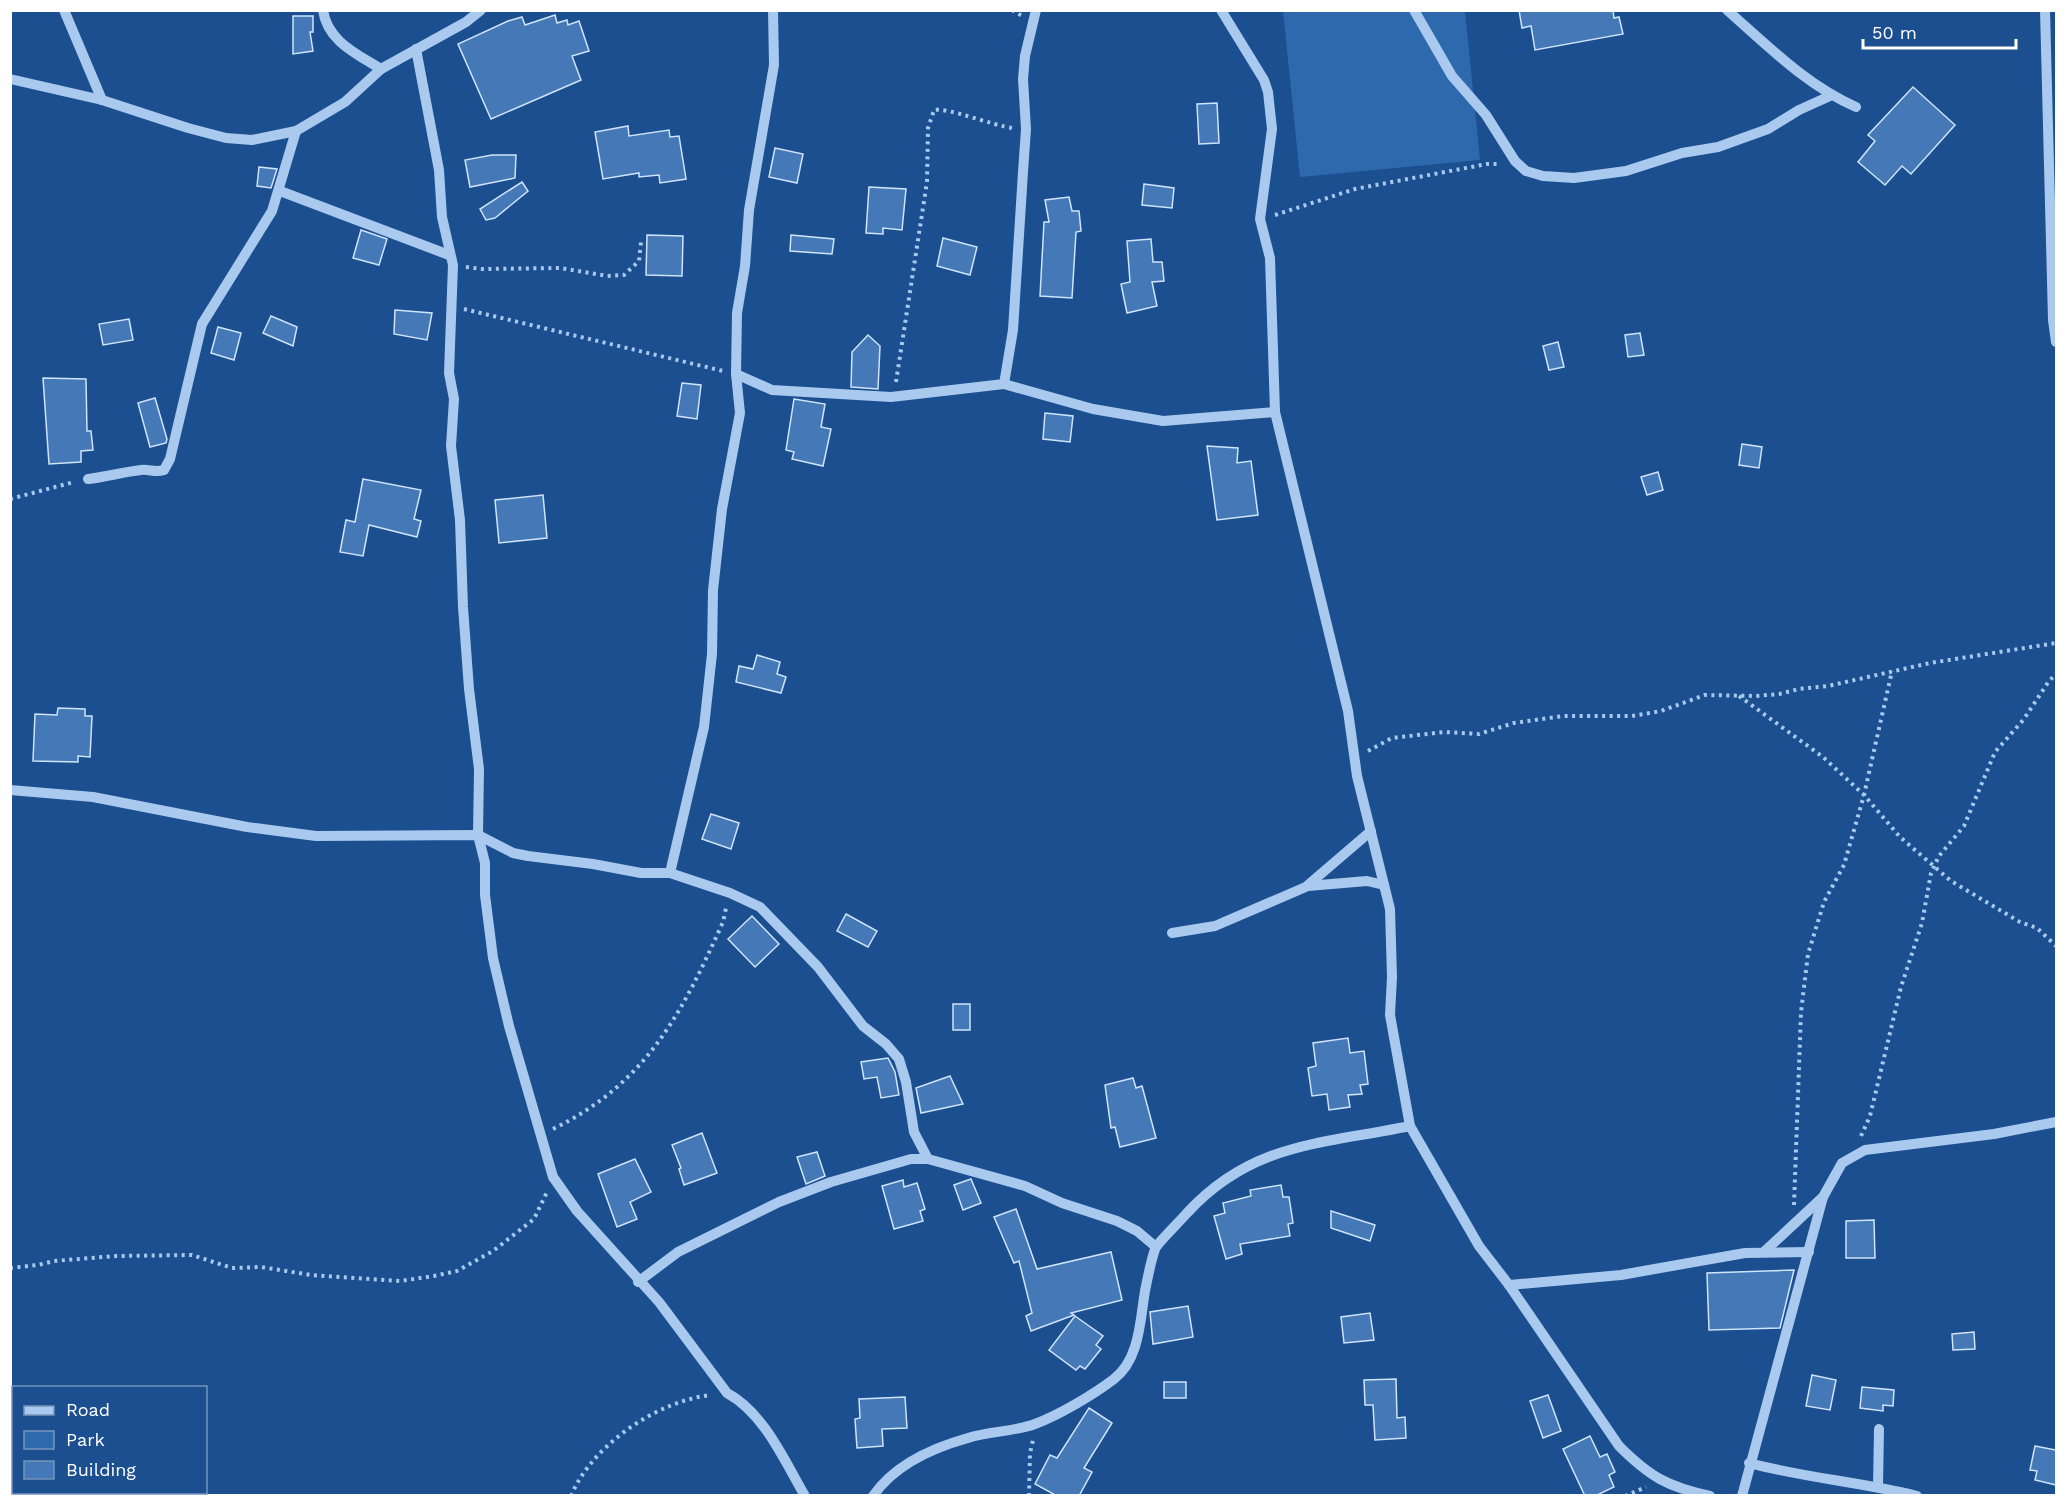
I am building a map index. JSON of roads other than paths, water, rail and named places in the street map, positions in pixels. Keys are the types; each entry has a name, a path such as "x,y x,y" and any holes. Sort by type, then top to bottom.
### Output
{"street":[{"path":"64,10 102,100"},
{"path":"323,10 325,25 338,40 381,69"},
{"path":"10,79 102,100 179,126 226,138 252,140 296,131 345,102 381,69 466,22 481,10"},
{"path":"670,873 704,727 712,654 713,590 722,509 740,413 736,374 737,313 745,266 749,210 774,65 773,10"},
{"path":"1004,384 1013,330 1026,129 1023,79 1025,56 1036,10"},
{"path":"1221,10 1264,80 1268,92 1272,129 1260,219 1270,258 1275,412 1348,711 1357,776 1390,909 1392,939 1390,1015 1410,1126 1479,1246 1509,1285 1626,1453 1660,1482 1710,1496"},
{"path":"1414,10 1452,76 1486,115 1519,166 1534,174 1566,178 1626,171 1682,153 1718,147 1759,133 1784,121 1799,110 1830,96"},
{"path":"1727,10 1753,35 1830,96 1856,108"},
{"path":"2045,10 2053,320 2056,342"},
{"path":"416,49 439,170 442,217 451,260 452,306 449,373 454,399 451,446 460,520 469,689 479,769 478,835 485,863 493,958 539,1135 553,1177 576,1211 658,1302 727,1393 742,1401 765,1430 805,1496"},
{"path":"2047,59 2056,66"},
{"path":"88,479 111,477 143,469 156,472 164,470 170,459 202,324 272,211 280,191 296,131"},
{"path":"280,191 451,260"},
{"path":"736,374 772,390 891,397 1004,384 1093,409 1163,421 1275,412"},
{"path":"10,790 93,797 248,827 316,836 478,835 513,853 641,873 670,873 730,893 760,908 786,933 818,967 862,1026 886,1044 899,1059 906,1082 914,1132 928,1159"},
{"path":"1308,886 1371,831"},
{"path":"1172,933 1215,926 1308,886 1367,880 1384,885"},
{"path":"1742,1496 1749,1463 1823,1197 1842,1163 1865,1150 1994,1134 2056,1122"},
{"path":"873,1496 894,1472 914,1459 968,1438 1037,1424 1116,1378 1132,1355 1143,1317 1156,1247 1207,1192 1235,1172 1278,1152 1318,1142 1410,1126"},
{"path":"638,1282 678,1252 799,1194 911,1159 928,1159 1025,1186 1062,1203 1117,1221 1137,1231 1156,1247"},
{"path":"1765,1251 1823,1197"},
{"path":"1509,1285 1621,1275 1699,1260 1765,1251 1809,1252"},
{"path":"1878,1486 1879,1429"},
{"path":"1749,1463 1792,1474 1878,1486 1917,1496"}]}
